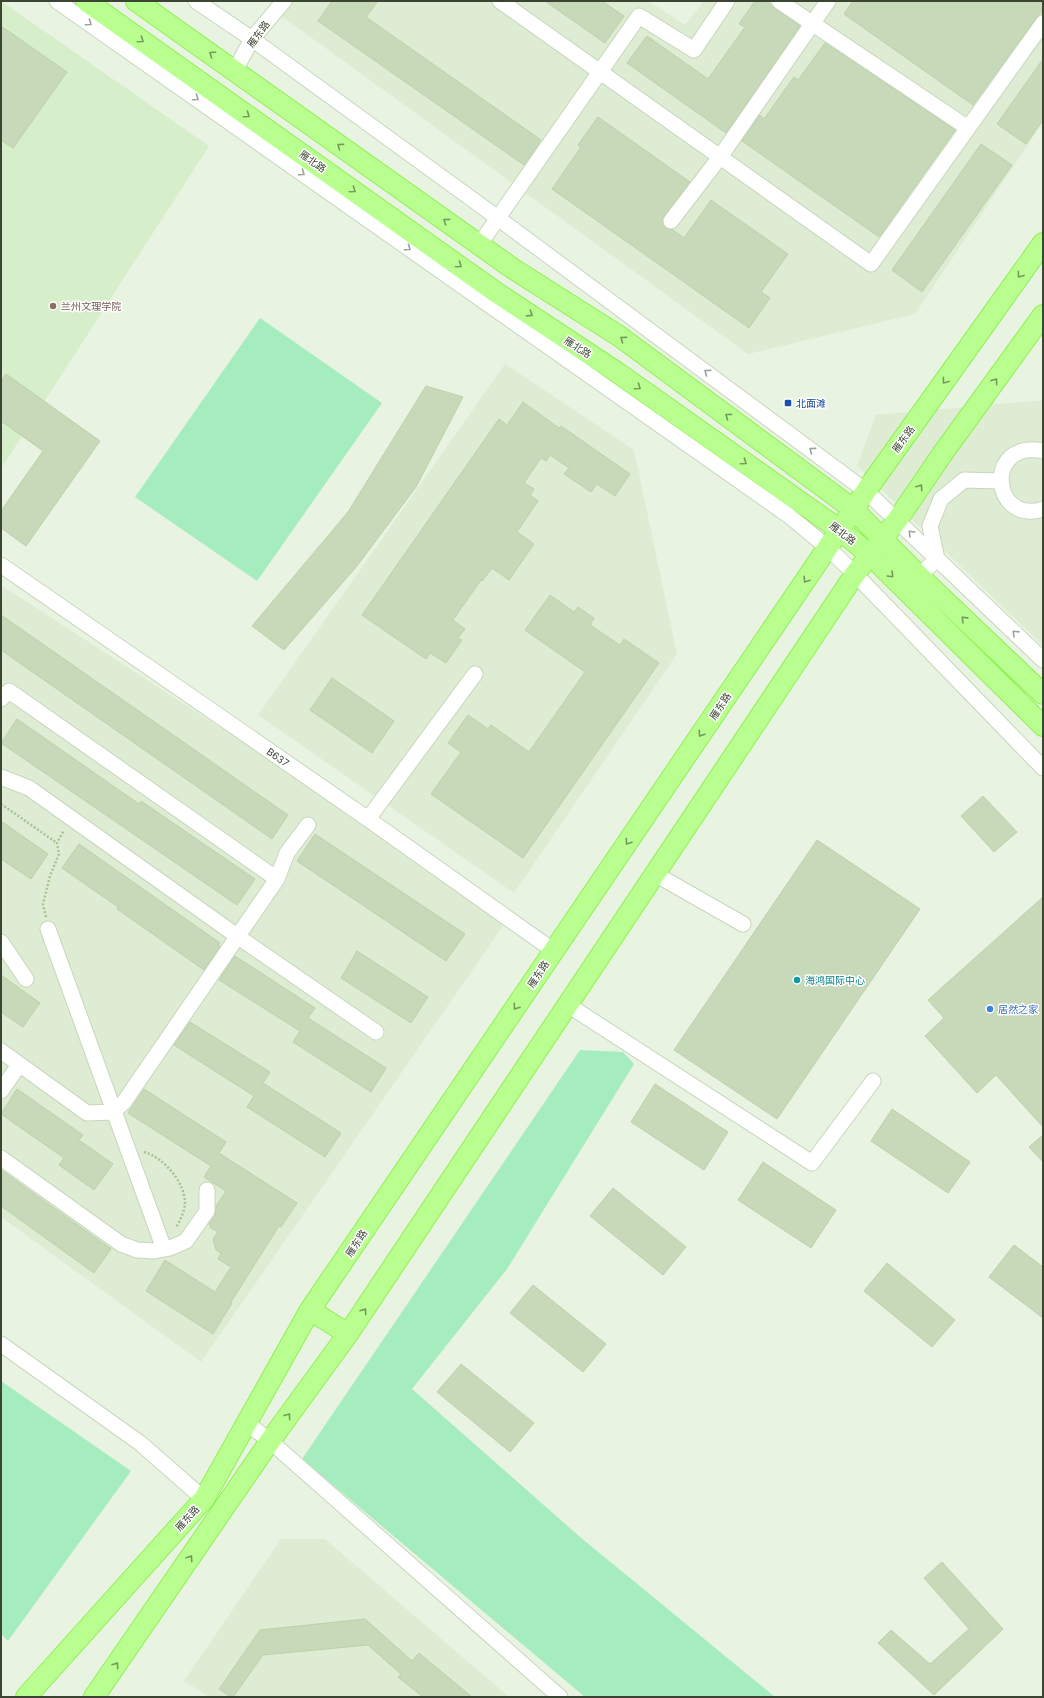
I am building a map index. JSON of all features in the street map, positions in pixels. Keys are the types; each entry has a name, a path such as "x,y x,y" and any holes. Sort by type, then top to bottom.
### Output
{"main road":[{"name":"雁北路","path":"86,1 497,293 618,373 840,530 870,555 1043,726"},
{"path":"136,1 512,268 619,336 854,509 919,576 1043,694"},
{"name":"雁东路","path":"26,1697 204,1499 248,1424 310,1310 866,490 1043,243"},
{"path":"94,1697 270,1441 348,1334 855,574 898,519 943,453 1043,315"},
{"path":"310,1310 348,1334"}],"street":[{"path":"57,1 788,515 828,548 855,574 1043,768"},
{"path":"196,1 252,39 498,218 866,490 898,519 936,559 1043,660"},
{"name":"雁东路","path":"235,70 252,39 284,1"},
{"path":"500,1 871,264 1043,23"},
{"path":"479,245 639,16 694,50 727,1"},
{"path":"779,1 968,128"},
{"path":"671,221 720,157 828,1"},
{"path":"1043,451 1033,449 1023,450 1014,454 1006,462 1000,481 1002,491 1008,500 1016,507 1026,511 1043,509"},
{"path":"936,559 930,526 941,499 964,480 1000,481"},
{"path":"919,576 936,559"},
{"name":"B637","path":"1,565 368,819 554,951"},
{"path":"368,819 476,674"},
{"path":"1,699 9,691 277,879"},
{"path":"1,777 29,788 236,936 376,1032"},
{"path":"1,1051 87,1113 113,1112 124,1102 236,936 277,879 287,853 308,825"},
{"path":"655,874 743,924"},
{"path":"48,929 113,1112 163,1246"},
{"path":"1,942 26,979"},
{"path":"568,1005 812,1163 873,1081"},
{"path":"1,1091 20,1065"},
{"path":"1,1158 121,1244 137,1250 154,1251 163,1246 186,1241 206,1211 207,1190"},
{"path":"1,1344 140,1443 204,1499"},
{"path":"248,1424 270,1441 560,1697"}],"path":[{"path":"1,804 57,843"},
{"path":"48,929 43,904 50,876 59,854 57,843 70,817"},
{"path":"128,1153 140,1151 152,1154 162,1160 171,1170 182,1188 185,1202 182,1218 174,1232 163,1246"}],"shaded area":[{"name":"兰州文理学院","path":"1,1 209,146 2,467 1,466"},
{"path":"290,1 648,1 685,25 704,1 1043,1 1043,122 915,314 748,354 280,15"},
{"path":"505,364 634,450 677,654 514,893 258,715"},
{"path":"1043,400 1043,646 857,466 876,415"},
{"path":"1,585 510,916 201,1362 1,1217"},
{"path":"281,1539 325,1539 509,1697 209,1697 184,1681"}],"green space":[{"path":"260,318 382,403 257,581 135,497"},
{"path":"580,1050 623,1052 634,1064 507,1269 412,1389 580,1537 775,1697 585,1697 302,1459"},
{"path":"1,1381 131,1471 8,1641 1,1634"}],"building":[{"path":"332,1 378,1 366,17 541,140 524,165 318,21"},
{"path":"545,1 602,1 624,16 605,43"},
{"path":"755,1 767,1 774,8 800,26 726,133 627,63 647,36 708,79 745,27 739,24"},
{"path":"853,1 1043,1 1043,10 973,105 844,14"},
{"path":"1,26 67,72 13,148 1,140"},
{"path":"825,43 955,130 879,237 742,141 760,115 764,119 794,77 798,80"},
{"path":"1043,59 1043,120 1026,144 997,124"},
{"path":"598,117 690,182 664,216 663,224 666,228 673,230 684,238 711,200 788,254 761,292 770,298 749,328 552,189 581,147 578,145"},
{"path":"981,144 1012,165 922,292 892,270"},
{"path":"6,374 100,441 26,546 1,528 1,511 43,451 1,421 1,381"},
{"path":"426,386 463,397 416,487 357,566 284,650 252,626 348,512"},
{"path":"523,402 559,428 561,426 630,474 615,496 597,484 591,492 564,474 569,468 550,455 546,461 541,458 524,483 534,489 530,495 538,501 517,532 534,544 509,580 492,568 482,581 481,580 453,620 465,629 458,638 462,640 446,663 430,653 426,659 362,615 499,419 507,425"},
{"path":"550,595 574,612 578,607 594,618 590,625 620,645 624,639 659,663 523,858 431,794 461,752 448,743 468,715 488,729 491,725 529,752 585,672 525,630"},
{"path":"1,615 288,815 272,839 1,650"},
{"path":"332,678 394,721 372,753 310,710"},
{"path":"17,719 139,804 141,801 255,879 237,905 1,743"},
{"path":"983,796 1017,832 994,852 961,816"},
{"path":"1,821 48,854 31,879 1,859"},
{"path":"315,834 465,934 446,961 297,861"},
{"name":"海鸿国际中心","path":"817,840 920,909 777,1119 674,1050"},
{"path":"79,844 220,943 218,945 220,946 204,970 117,909 118,907 62,868"},
{"name":"居然之家","path":"1043,897 1043,1127 996,1075 977,1093 925,1036 944,1018 928,1000"},
{"path":"357,951 428,997 411,1023 341,978"},
{"path":"235,956 315,1008 308,1018 386,1068 371,1092 293,1042 300,1031 219,980"},
{"path":"1,975 40,1003 23,1027 1,1012"},
{"path":"190,1022 270,1072 263,1083 341,1133 325,1157 247,1107 254,1096 174,1045"},
{"path":"655,1084 728,1132 704,1170 631,1122"},
{"path":"17,1089 83,1135 79,1140 113,1164 94,1190 59,1165 64,1158 1,1114"},
{"path":"144,1089 226,1142 219,1153 297,1203 281,1227 279,1226 231,1302 232,1303 213,1334 146,1291 165,1260 215,1292 231,1267 218,1259 221,1253 216,1250 213,1239 218,1232 211,1228 209,1223 215,1216 216,1206 226,1191 204,1177 211,1166 128,1113"},
{"path":"892,1109 970,1162 948,1193 871,1141"},
{"path":"1043,1135 1043,1162 1029,1147"},
{"path":"763,1162 836,1210 811,1248 738,1200"},
{"path":"1,1170 111,1249 94,1273 1,1206"},
{"path":"613,1188 686,1247 663,1275 590,1216"},
{"path":"1014,1245 1043,1267 1043,1318 989,1277"},
{"path":"887,1263 955,1320 932,1347 864,1291"},
{"path":"533,1285 606,1344 583,1372 510,1313"},
{"path":"461,1364 534,1423 510,1452 437,1392"},
{"path":"942,1562 1003,1629 934,1695 878,1643 891,1630 930,1664 969,1629 924,1578"},
{"path":"365,1619 412,1661 419,1653 472,1697 423,1697 398,1677 401,1674 368,1645 263,1655 233,1697 219,1689 260,1630"}],"place":[{"name":"兰州文理学院","path":"53,306"},
{"name":"北面滩","path":"788,403"},
{"name":"海鸿国际中心","path":"797,980"},
{"name":"居然之家","path":"990,1009"}]}
